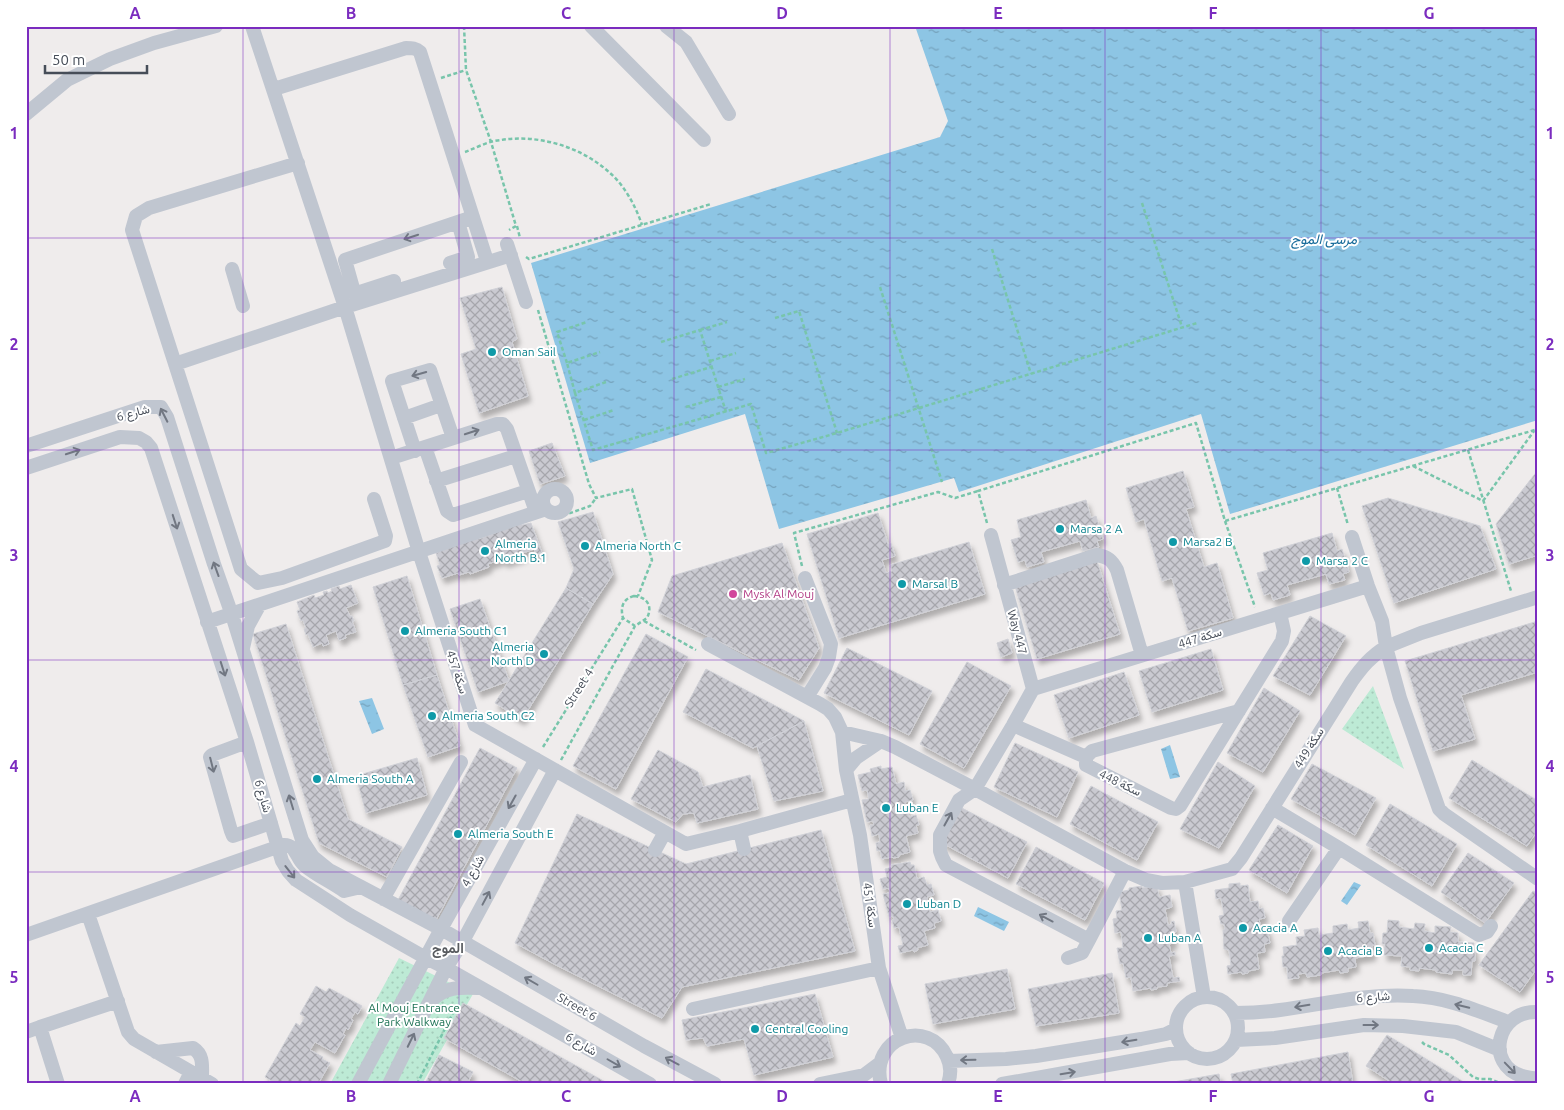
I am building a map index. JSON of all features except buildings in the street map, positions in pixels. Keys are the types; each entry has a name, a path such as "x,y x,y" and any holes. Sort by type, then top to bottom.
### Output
{"street":[{"path":"26,114 67,80 110,59 154,43 216,26"},
{"name":"سكة 457","path":"252,26 345,307 418,552 475,725 686,844 852,800"},
{"path":"591,26 704,140"},
{"path":"666,26 686,42 728,114"},
{"path":"274,89 411,48 417,49 420,52 430,82 486,257"},
{"path":"298,163 148,208 136,216 132,230 241,569 258,583 282,578 385,541 386,536 374,499"},
{"path":"473,217 348,258 346,263 354,292 357,293 466,258 486,257"},
{"path":"458,222 468,255 466,258"},
{"path":"175,364 345,307 486,257 514,244 531,302"},
{"path":"232,269 244,306"},
{"path":"452,438 430,370 392,381 404,418 436,481 447,511 452,515 528,491"},
{"path":"404,418 442,405"},
{"name":"شارع 6","path":"26,446 145,408 161,408 167,417 232,615 302,840 313,856 329,870 441,929"},
{"path":"207,622 547,511 528,491 507,429 503,424 497,424 391,458"},
{"name":"شارع 6","path":"26,468 120,437 139,438 151,448 247,742 282,861 288,872 296,880 350,915 650,1084"},
{"path":"436,481 516,456"},
{"name":"Way 447","path":"991,534 1033,689"},
{"path":"1352,536 1368,586 1382,621 1386,647 1400,698 1439,809 1538,879"},
{"path":"1004,584 1097,555 1107,557 1113,561 1117,570 1142,655"},
{"path":"805,578 831,644 825,668 807,697"},
{"name":"سكة 447","path":"1033,689 1368,586"},
{"name":"سكة 449","path":"842,732 881,741 895,747 1146,880 1185,882 1232,868 1241,858 1362,667 1373,655 1386,647 1421,634 1538,597"},
{"path":"243,649 248,626 259,606"},
{"name":"سكة 448","path":"1239,711 1092,751 1086,757 1087,767 1176,809 1183,802 1239,711 1282,641 1284,630 1280,613"},
{"path":"708,644 828,709 835,717 842,732"},
{"path":"1033,689 975,789 959,800 940,835 940,851 946,865 1089,940"},
{"path":"1013,725 1086,757"},
{"name":"سكة 451","path":"842,732 846,770 860,836 879,968 902,1038"},
{"path":"846,770 856,758 881,741"},
{"path":"247,742 212,755 210,760 233,836 271,823"},
{"name":"شارع 4","path":"358,1084 441,929 536,759"},
{"path":"383,899 461,762"},
{"name":"شارع 4","path":"389,1084 446,968 463,941 555,770"},
{"path":"1272,808 1478,935 1487,932 1491,926"},
{"path":"740,831 744,850"},
{"path":"655,850 665,832"},
{"path":"26,935 283,845 290,845 303,864 344,891 361,887"},
{"path":"1289,921 1339,848"},
{"path":"1068,958 1082,952 1124,870"},
{"path":"1185,882 1204,997"},
{"path":"88,914 128,1032 134,1040 156,1052 197,1080 202,1057 193,1048 156,1052"},
{"name":"Street 6","path":"441,929 644,1046 715,1084"},
{"path":"394,940 407,953 410,959 414,968 413,982"},
{"path":"693,1009 879,968"},
{"path":"429,1003 437,995 448,989 464,987 481,988"},
{"name":"شارع 6","path":"1235,1013 1281,1010 1349,999 1414,996 1434,998 1472,1008 1508,1022"},
{"path":"1213,997 1222,1000 1235,1013 1238,1022 1236,1040 1224,1054 1207,1058 1197,1057 1189,1053 1182,1046 1176,1029 1177,1020 1187,1004 1195,999 1213,997"},
{"path":"26,1032 118,1001"},
{"path":"1538,1012 1529,1011 1517,1015 1502,1030 1500,1040 1502,1059 1508,1067 1515,1074 1533,1079 1538,1078"},
{"path":"1236,1040 1275,1038 1364,1025 1403,1026 1456,1032 1500,1050"},
{"path":"40,1027 58,1084"},
{"path":"949,1061 1036,1056 1149,1038 1166,1034 1176,1029"},
{"path":"881,1084 879,1075 882,1055 894,1042 902,1038 921,1036 930,1039 945,1052 950,1070 948,1084"},
{"path":"1002,1084 1170,1054 1189,1053"},
{"path":"820,1084 864,1075 880,1064"}],"path":[{"path":"464,26 466,70 491,142 516,226 514,244 526,258 530,259 711,204"},
{"path":"430,82 466,70"},
{"path":"454,156 500,140 526,139 546,141 570,148 588,157 612,174 637,211 642,225"},
{"path":"1142,202 1182,327"},
{"path":"514,244 516,226"},
{"path":"992,249 1031,374"},
{"path":"524,265 526,258"},
{"path":"880,286 942,482"},
{"path":"531,302 589,484 596,498"},
{"path":"775,318 800,311 837,433"},
{"path":"587,322 557,332 593,450 751,404 766,453 1197,323"},
{"path":"661,342 727,322"},
{"path":"700,330 726,412"},
{"path":"567,363 600,352"},
{"path":"710,361 736,353"},
{"path":"672,379 711,367"},
{"path":"718,387 745,379"},
{"path":"575,393 606,382"},
{"path":"686,408 721,397"},
{"path":"584,420 614,410"},
{"path":"805,578 794,533 938,492 955,498 1196,423 1259,620"},
{"path":"1226,521 1536,430"},
{"path":"1483,501 1536,430"},
{"path":"1468,450 1515,604"},
{"path":"1413,466 1483,501"},
{"path":"1337,488 1352,536"},
{"path":"547,511 562,516 590,506 596,498 632,489 652,560 638,596"},
{"path":"978,491 991,534"},
{"path":"638,596 646,601 650,609 644,622 635,626 623,618 621,608 629,597 638,596"},
{"name":"Street 4","path":"536,759 623,618"},
{"name":"Street 4","path":"555,770 635,626"},
{"path":"417,1084 458,1003 465,1000 464,987"},
{"path":"1426,1029 1422,1042 1424,1044 1449,1055 1472,1077 1490,1079 1502,1084"}],"green space":[{"path":"1373,686 1404,769 1342,729"},
{"name":"Al Mouj Entrance Park Walkway","path":"399,958 473,994 422,1084 330,1084"}],"water":[{"name":"مرسى الموج","path":"915,26 1538,26 1538,420 1230,514 1201,414 959,492 954,478 779,529 745,414 590,463 531,263 940,137 948,121"},
{"path":"372,698 384,729 372,734 359,701"},
{"path":"1170,745 1180,777 1170,779 1161,749"},
{"path":"1354,882 1361,885 1347,905 1341,901"},
{"path":"978,907 1009,922 1004,931 974,916"}],"place":[{"name":"Oman Sail","path":"492,352"},
{"name":"Marsa 2 A","path":"1060,529"},
{"name":"Marsa2 B","path":"1173,542"},
{"name":"Almeria North C","path":"585,546"},
{"name":"Almeria North B.1","path":"485,551"},
{"name":"Marsa 2 C","path":"1306,561"},
{"name":"Marsal B","path":"902,584"},
{"name":"Mysk Al Mouj","path":"733,594"},
{"name":"Almeria South C1","path":"405,631"},
{"name":"Almeria North D","path":"544,654"},
{"name":"Almeria South C2","path":"432,716"},
{"name":"Almeria South A","path":"317,779"},
{"name":"Luban E","path":"886,808"},
{"name":"Almeria South E","path":"458,834"},
{"name":"Luban D","path":"907,904"},
{"name":"Acacia A","path":"1243,928"},
{"name":"Luban A","path":"1148,938"},
{"name":"Acacia C","path":"1429,948"},
{"name":"Acacia B","path":"1328,951"},
{"name":"Central Cooling","path":"755,1029"}],"district":[{"name":"الموج","path":"448,948"}]}
